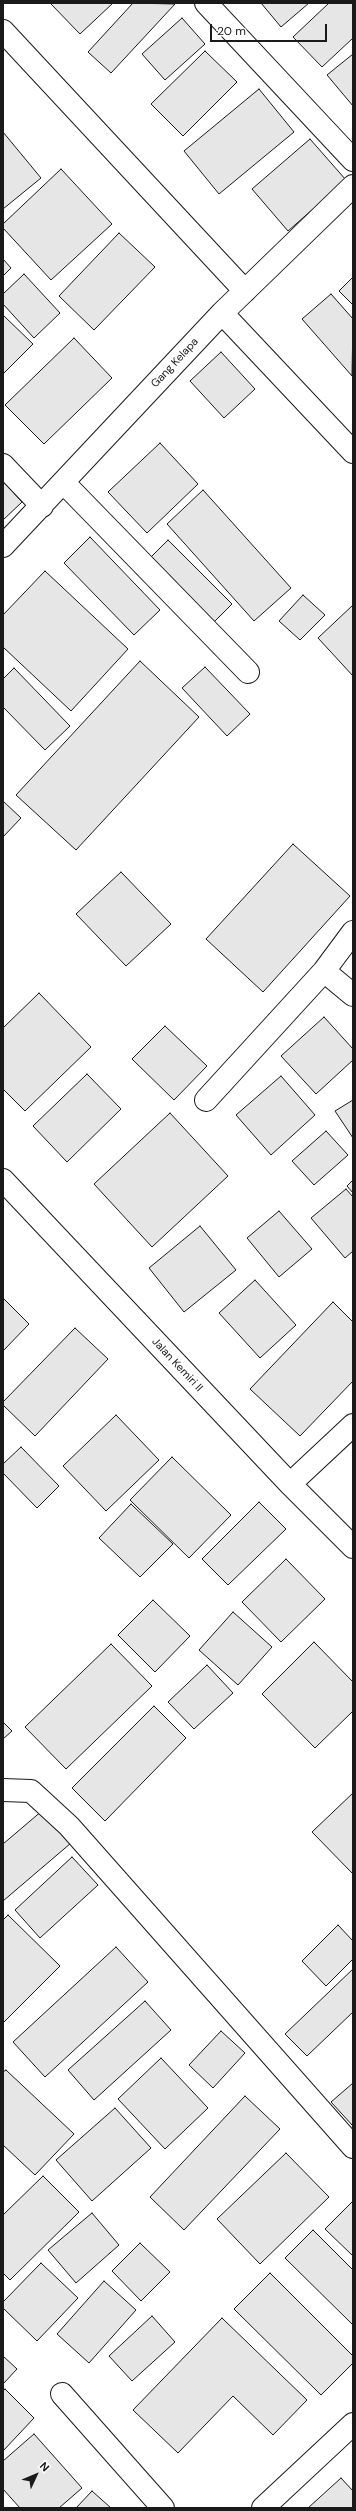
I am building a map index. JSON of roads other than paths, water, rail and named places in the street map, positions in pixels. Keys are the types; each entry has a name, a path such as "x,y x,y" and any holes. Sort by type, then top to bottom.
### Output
{"street":[{"path":"206,3 353,160"},
{"path":"3,31 246,291"},
{"name":"Gang Kelapa","path":"3,546 64,484 222,313 353,186"},
{"path":"222,313 353,452"},
{"path":"3,465 42,506"},
{"path":"64,484 248,672"},
{"path":"206,1100 324,971 353,932"},
{"path":"324,971 353,995"},
{"name":"Jalan Kemiri II","path":"3,1180 290,1484 353,1547"},
{"path":"290,1484 353,1426"},
{"path":"3,1790 31,1791 69,1826 353,2147"},
{"path":"62,2394 163,2508"},
{"path":"263,2508 353,2424"}]}
